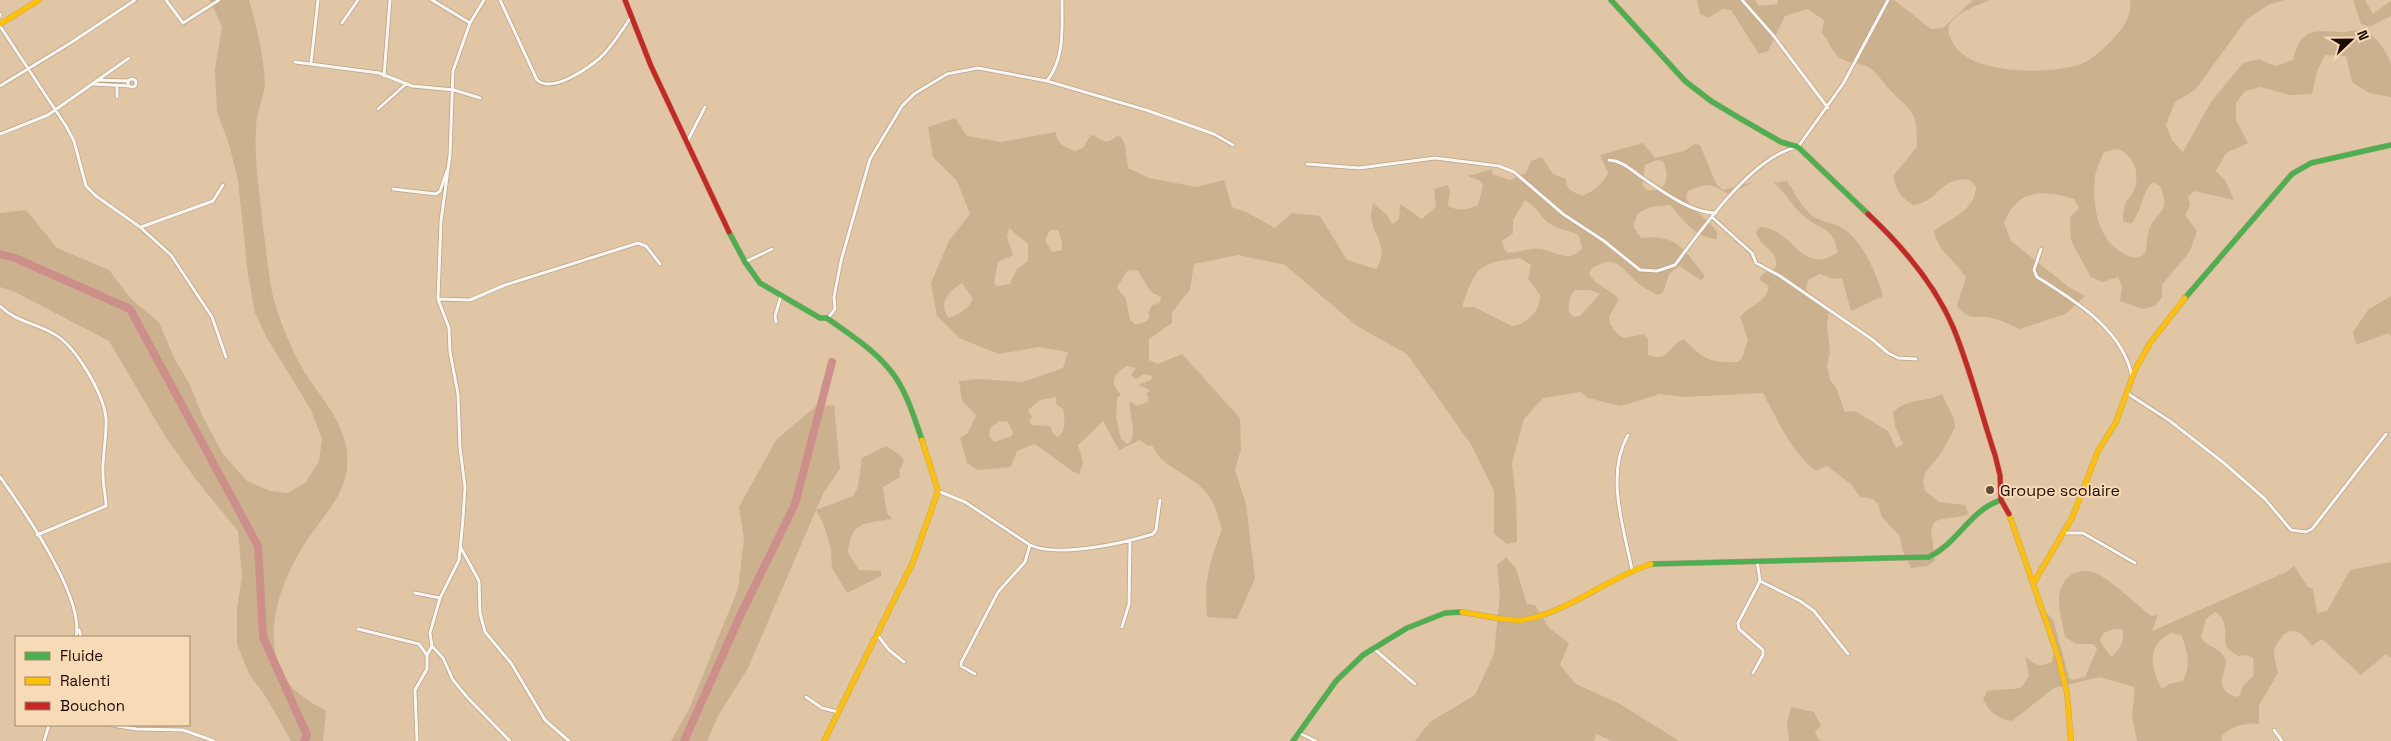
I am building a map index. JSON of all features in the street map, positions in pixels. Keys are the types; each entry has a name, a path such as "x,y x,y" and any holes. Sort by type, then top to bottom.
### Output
{"street":[{"path":"39,0 0,25 26,69 56,110 74,141 86,186 119,214 140,227 164,247 178,264 212,317 226,357"},
{"path":"0,86 10,82 26,69 72,42 135,0"},
{"path":"166,0 183,23 219,0"},
{"path":"311,63 318,0"},
{"path":"342,23 358,0"},
{"path":"384,76 390,0"},
{"path":"432,0 470,23"},
{"path":"484,0 463,38 460,54 454,66 449,165 441,221 438,299 449,328 450,352 458,394 464,487 459,560 440,598 430,633 432,646 443,658 453,680 466,697 510,741"},
{"path":"500,0 537,80 543,84 561,82 582,71 600,58 631,17"},
{"path":"625,0 651,66 721,218 745,262 760,283 820,318 827,318 869,348 892,371 912,411 938,491 918,552 878,636 824,741"},
{"path":"1046,81 1056,69 1062,38 1062,0"},
{"path":"1611,0 1678,74 1696,90 1781,142 1798,147 1877,222 1923,277 1944,308 1953,327 1995,455 2000,475 2001,500 2010,514 2016,538 2034,582 2053,638 2067,693 2071,741"},
{"path":"1742,0 1773,35 1828,108"},
{"path":"1307,164 1359,168 1435,158 1499,166 1514,172 1563,214 1604,241 1634,266 1646,272 1664,269 1675,265 1734,189 1774,155 1787,149 1798,147 1828,108 1853,68 1888,0"},
{"path":"0,134 56,110 129,58"},
{"path":"295,62 346,67 422,88 454,90 480,98"},
{"path":"827,318 834,309 834,297 841,260 870,159 902,106 914,94 940,78 974,68 1046,81 1146,110 1214,134 1233,145"},
{"path":"92,84 134,87 136,82 131,79 129,81 98,80"},
{"path":"129,81 129,86"},
{"path":"378,109 406,83"},
{"path":"117,85 117,97"},
{"path":"687,142 705,107"},
{"path":"2034,582 2064,533 2098,451 2116,422 2132,380 2150,343 2164,322 2292,174 2311,163 2391,145"},
{"path":"1609,160 1622,162 1663,191 1704,213 1717,213"},
{"path":"392,189 436,194 440,191 449,165"},
{"path":"140,227 213,200 223,185"},
{"path":"1713,218 1752,253 1756,263 1780,276 1873,340 1888,353 1898,358 1916,359"},
{"path":"438,299 470,300 520,280 638,243 646,246 660,264"},
{"path":"745,262 772,249"},
{"path":"2042,250 2034,270 2037,277 2075,300 2094,316 2125,355 2132,380"},
{"path":"776,322 775,316 781,296"},
{"path":"0,306 14,317 55,334 71,349 86,370 106,415 107,436 102,472 106,506 37,535"},
{"path":"2127,393 2170,421 2224,463 2265,499 2291,530 2306,532 2312,529 2386,434"},
{"path":"1628,435 1620,449 1618,493 1632,570"},
{"path":"0,477 37,535 65,586 81,636"},
{"path":"938,491 965,502 1030,544 1042,549 1055,550 1111,545 1130,541 1155,532 1160,500"},
{"path":"1293,741 1336,681 1373,648 1407,628 1445,613 1457,611 1522,620 1574,601 1632,570 1653,563 1757,559 1930,557 1946,550 1987,504 2001,500"},
{"path":"2064,533 2083,533 2134,563"},
{"path":"1122,627 1129,604 1130,541"},
{"path":"975,674 961,666 961,663 998,592 1025,562 1030,544"},
{"path":"460,546 479,581 480,613 485,632 512,663 545,720 569,741"},
{"path":"1753,673 1763,655 1763,650 1739,629 1738,623 1760,581 1757,559"},
{"path":"1760,581 1800,600 1814,611 1848,654"},
{"path":"415,593 440,598"},
{"path":"76,636 78,627"},
{"path":"358,629 419,644 428,654"},
{"path":"878,636 889,650 904,662"},
{"path":"417,741 415,690 426,674 428,654 432,646"},
{"path":"1373,648 1415,684"},
{"path":"806,696 822,708 838,712"},
{"path":"44,741 49,726"},
{"path":"118,726 136,729 183,730 214,741"},
{"path":"2274,730 2282,741"},
{"path":"1299,733 1316,741"}],"shaded area":[{"path":"210,0 249,0 263,59 265,83 256,124 256,153 272,292 294,353 339,424 347,452 347,468 341,489 295,561 280,596 275,615 275,653 281,670 295,690 326,711 323,741 291,741 266,697 249,674 237,644 237,608 242,577 238,531 197,481 165,436 109,341 15,292 0,287 0,213 26,210 57,248 109,270 132,300 159,322 174,358 189,383 203,417 223,454 247,481 270,491 288,493 305,483 319,461 322,439 311,410 267,338 255,313 248,275 238,180 229,144 217,112 215,70 222,27"},
{"path":"1697,0 1755,0 1759,6 1777,4 1778,0 1894,0 1931,29 1943,28 1973,0 1990,0 1961,13 1952,21 1948,30 1952,41 1960,52 1973,60 1989,66 2026,71 2061,69 2075,66 2091,59 2123,27 2130,12 2130,0 2284,0 2268,5 2246,20 2195,90 2175,102 2166,125 2172,140 2183,152 2211,102 2243,63 2259,59 2275,66 2293,60 2303,37 2314,32 2359,31 2367,32 2376,39 2390,60 2391,97 2369,93 2352,82 2346,56 2325,55 2317,71 2312,94 2290,95 2261,87 2245,91 2236,103 2236,120 2248,143 2226,153 2216,171 2225,180 2234,200 2194,191 2188,197 2190,205 2185,215 2197,231 2190,251 2162,285 2162,297 2155,306 2143,309 2120,301 2122,287 2118,277 2102,282 2091,277 2071,240 2070,217 2079,208 2074,199 2041,193 2023,198 2009,212 2004,223 2011,241 2070,288 2085,296 2065,314 2020,329 1989,317 1970,316 1961,311 1957,305 1966,278 1939,245 1934,231 1967,207 1975,195 1976,187 1970,180 1952,182 1945,185 1929,199 1913,205 1902,196 1895,184 1894,175 1917,147 1915,119 1909,109 1873,71 1866,66 1843,60 1837,56 1822,33 1824,20 1807,9 1785,16 1768,51 1759,54 1731,10 1723,9 1708,18 1700,14","holes":["2118,149 2129,156 2135,167 2136,179 2133,192 2124,207 2123,221 2131,224 2135,219 2146,192 2153,182 2160,186 2164,202 2162,210 2149,230 2145,254 2136,258 2121,252 2106,238 2101,229 2094,198 2097,167 2104,152"]},
{"path":"2353,0 2365,0 2373,14 2391,1 2391,16 2369,27 2361,24"},
{"path":"955,118 967,136 1001,142 1056,132 1056,136 1062,144 1075,151 1083,148 1090,136 1094,135 1106,142 1117,136 1121,137 1125,145 1128,168 1149,178 1196,187 1224,180 1232,207 1248,213 1275,228 1292,213 1320,216 1347,260 1376,269 1382,254 1380,242 1372,223 1373,203 1388,216 1392,225 1399,219 1400,204 1422,219 1436,207 1434,189 1448,185 1450,191 1448,205 1459,210 1466,209 1478,205 1483,186 1480,181 1468,176 1492,169 1492,174 1510,180 1526,173 1531,161 1542,157 1553,174 1566,179 1567,186 1573,192 1583,196 1598,186 1608,173 1600,155 1643,143 1655,158 1684,151 1695,144 1700,145 1716,184 1723,190 1754,182 1728,194 1709,185 1688,191 1686,198 1717,232 1717,239 1703,236 1697,232 1670,205 1651,207 1638,213 1633,226 1641,238 1664,239 1679,245 1705,276 1701,280 1679,266 1669,274 1663,293 1657,295 1639,284 1623,268 1614,263 1608,262 1592,268 1589,274 1593,279 1619,299 1609,317 1610,324 1618,335 1625,338 1644,334 1648,339 1648,355 1655,357 1664,355 1684,339 1697,352 1708,359 1721,362 1738,362 1742,358 1748,340 1740,317 1761,300 1767,292 1769,287 1759,279 1763,274 1775,268 1776,262 1775,257 1758,237 1756,232 1760,227 1772,229 1806,256 1815,259 1825,258 1838,252 1836,244 1829,233 1801,213 1774,183 1787,181 1811,215 1841,227 1854,238 1870,262 1883,296 1851,311 1842,278 1833,279 1820,274 1808,280 1806,289 1827,307 1829,311 1827,325 1830,352 1827,366 1830,380 1836,387 1845,412 1855,411 1888,431 1896,448 1903,444 1895,426 1893,412 1906,404 1942,394 1954,419 1955,427 1942,452 1925,473 1923,482 1925,491 1939,502 1965,505 1969,514 1934,522 1931,531 1935,560 1928,566 1911,568 1902,549 1900,536 1882,517 1878,504 1873,499 1860,497 1852,485 1827,466 1816,471 1807,463 1792,445 1763,393 1684,397 1660,394 1621,406 1588,398 1581,392 1543,398 1524,419 1512,463 1516,499 1517,542 1507,544 1494,534 1494,491 1472,446 1407,354 1357,326 1285,265 1238,255 1194,264 1190,290 1172,312 1172,323 1149,339 1149,360 1158,364 1182,354 1240,418 1241,449 1235,470 1246,504 1255,578 1237,619 1207,617 1207,582 1222,529 1215,507 1202,488 1163,460 1152,445 1148,446 1140,440 1119,450 1103,421 1078,445 1083,462 1079,475 1034,444 1017,451 1011,467 978,470 967,463 960,438 968,433 976,415 962,401 959,381 978,379 1023,382 1063,368 1068,352 1039,347 999,354 961,339 937,316 931,283 949,241 970,214 957,181 933,157 928,127","holes":["1657,160 1663,161 1666,173 1663,186 1659,189 1646,190 1642,184 1645,165","1525,200 1552,225 1579,236 1582,248 1577,253 1568,256 1541,249 1508,253 1504,249 1502,241 1513,233 1513,220","1009,228 1028,244 1028,261 1017,269 1010,284 997,286 994,283 998,262 1013,255 1007,237","1050,230 1058,230 1062,242 1062,250 1052,252 1045,240","1520,258 1531,265 1528,279 1540,295 1540,301 1536,311 1523,323 1512,326 1474,307 1462,307 1475,276 1486,265","1128,270 1138,271 1151,292 1161,297 1160,303 1152,305 1147,321 1136,325 1130,320 1126,299 1117,287","962,283 973,299 963,311 949,318 944,307 946,298 953,289","1575,290 1590,290 1600,294 1580,316 1574,317 1569,313 1570,298","1127,366 1136,368 1131,375 1136,379 1144,374 1152,376 1151,380 1138,385 1150,390 1146,394 1149,398 1148,402 1136,406 1130,401 1133,435 1128,444 1121,439 1116,417 1117,398 1121,395 1115,386 1114,379","1056,397 1056,404 1063,409 1064,428 1058,437 1054,435 1050,426 1032,425 1029,421 1032,417 1028,410 1040,400","999,421 1008,422 1013,432 1012,436 994,442 989,436 990,428"]},
{"path":"2391,296 2391,337 2389,333 2356,345 2353,332 2368,310"},
{"path":"834,405 840,469 824,492 748,668 718,716 707,741 671,741 689,709 738,589 744,539 739,507 776,440 815,407"},
{"path":"886,446 900,455 904,461 899,471 900,477 883,487 887,513 892,519 873,522 856,529 852,535 848,553 859,570 881,571 881,576 847,593 832,568 831,549 824,525 816,510 853,496 858,487 862,458"},
{"path":"1506,557 1516,569 1527,604 1535,605 1549,628 1569,643 1560,665 1576,684 1620,704 1679,741 1612,741 1596,734 1594,741 1415,741 1430,722 1475,695 1494,654 1500,594 1497,565"},
{"path":"2391,562 2391,658 2386,654 2361,675 2322,639 2312,646 2298,632 2290,631 2276,645 2274,655 2278,673 2259,705 2259,724 2248,724 2233,728 2224,733 2221,737 2222,741 2137,741 2132,716 2135,687 2099,677 2054,688 2012,721 2002,719 1995,714 1988,708 1983,699 1987,691 2022,687 2029,675 2025,656 2037,665 2052,662 2054,652 2035,600 2038,600 2043,610 2053,619 2069,678 2072,680 2085,677 2097,649 2094,644 2076,644 2065,637 2059,604 2061,588 2065,581 2076,572 2090,571 2096,573 2151,616 2158,615 2152,631 2286,572 2294,566 2308,587 2313,589 2317,613 2327,611 2350,570","holes":["2215,612 2219,615 2224,622 2226,645 2228,648 2238,656 2246,655 2253,658 2254,675 2242,687 2240,695 2236,697 2222,686 2226,661 2224,656 2221,652 2207,644 2201,637 2206,619","2122,629 2123,634 2120,648 2111,657 2100,641 2103,633","2171,633 2181,635 2187,652 2188,664 2183,681 2169,684 2162,689 2155,673 2153,658 2157,645"]},
{"path":"1791,707 1814,712 1821,726 1815,731 1818,739 1822,741 1789,741 1787,723"}],"waterway":[{"path":"0,254 15,258 130,309 258,546 263,637 307,735 304,741"},
{"path":"684,741 741,614 795,504 832,362"}],"traffic: fast":[{"path":"1611,0 1685,81 1711,101 1741,119 1781,142 1798,147 1868,214"},
{"path":"2185,298 2292,174 2311,163 2391,145"},
{"path":"729,232 745,262 760,283 820,318 827,318 860,342 883,362 896,378 905,394 922,440"},
{"path":"1651,564 1929,557 1948,544 1981,511 2001,500"},
{"path":"1293,741 1336,681 1363,655 1407,628 1445,613 1462,612"}],"traffic: slow":[{"path":"0,24 39,0"},
{"path":"2034,582 2072,518 2098,451 2116,422 2135,370 2150,343 2185,298"},
{"path":"824,741 913,562 938,491 922,440"},
{"path":"2009,514 2058,656 2067,693 2071,741"},
{"path":"1462,612 1517,620 1540,616 1651,564"}],"traffic: jam":[{"path":"625,0 651,66 729,232"},
{"path":"1868,214 1905,252 1927,281 1946,311 1970,374 2000,475 2001,500 2009,514"}],"place":[{"name":"Groupe scolaire","path":"1990,490"}]}
